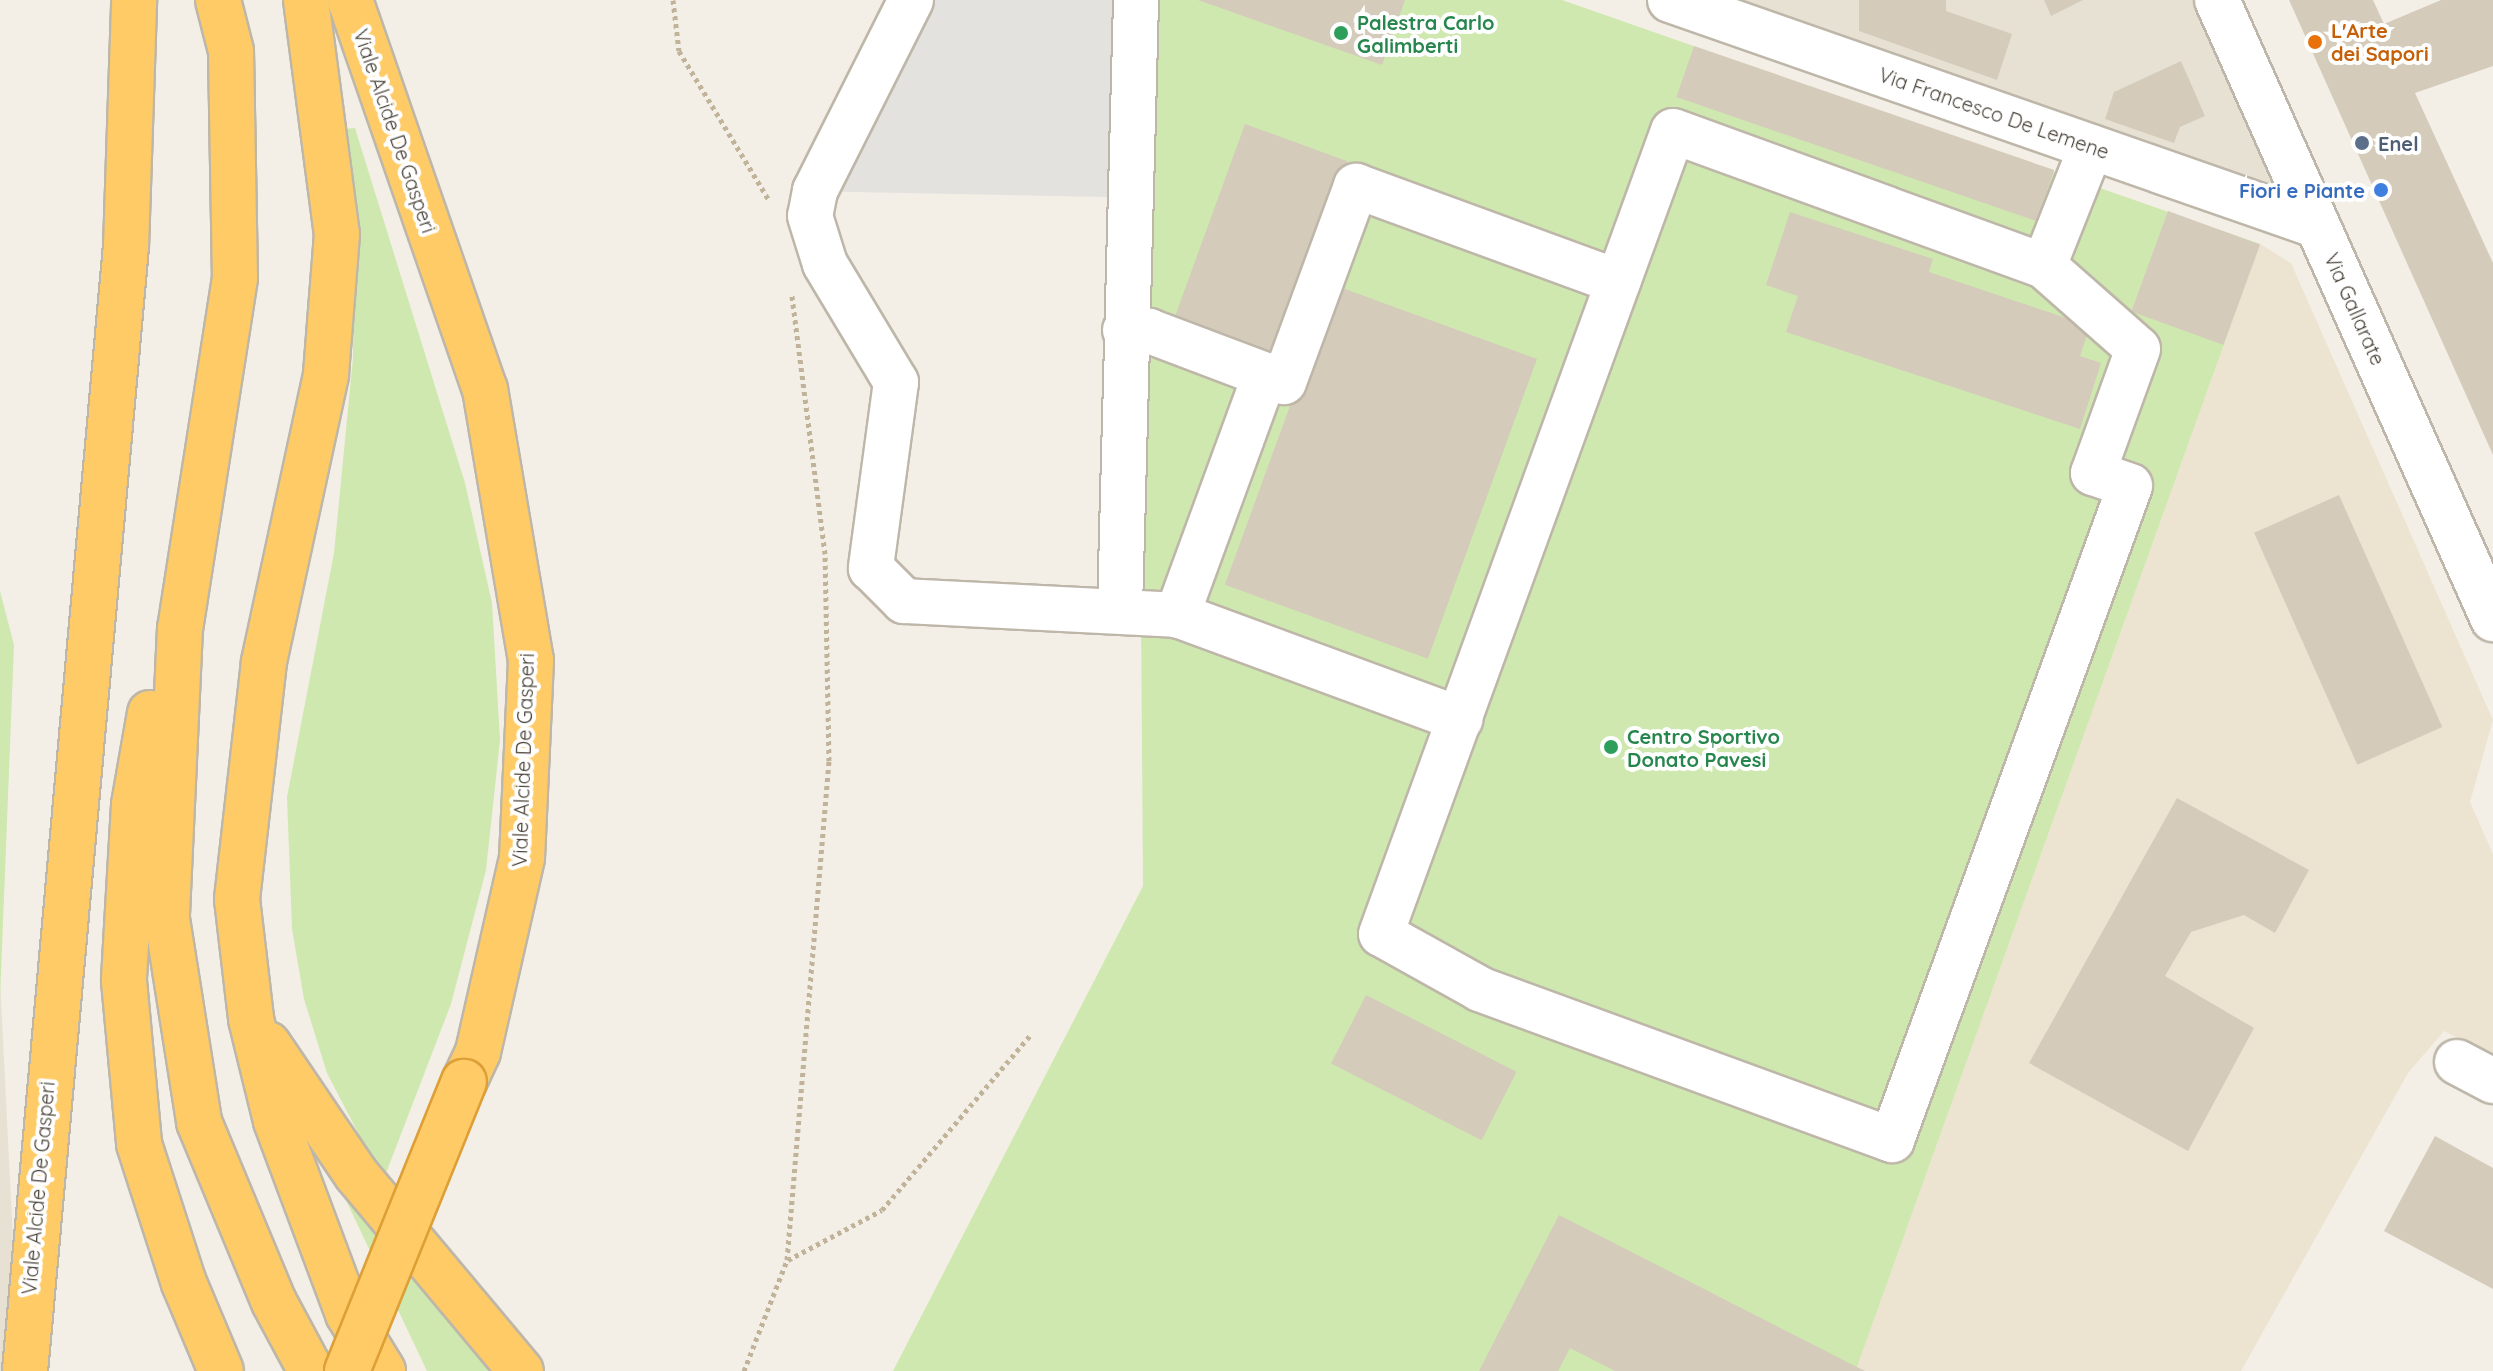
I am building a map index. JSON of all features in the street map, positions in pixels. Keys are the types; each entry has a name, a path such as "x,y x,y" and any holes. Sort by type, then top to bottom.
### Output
{"highway":[{"name":"Viale Alcide De Gasperi","path":"25,1371 126,247 134,0"},
{"path":"218,0 232,65 235,278 180,628 167,919 199,1122 274,1302 311,1371"},
{"path":"306,0 337,234 326,375 264,662 237,899 251,1019 276,1121 348,1314 383,1371"},
{"name":"Viale Alcide De Gasperi","path":"347,1371 478,1052 522,858 531,660 485,389 350,0"},
{"path":"180,628 146,723 124,981 139,1144 184,1283 221,1371"},
{"path":"251,1019 356,1174 521,1371"}],"street":[{"path":"911,0 815,191 810,216 825,264 896,382 871,568 904,601 1120,608 1177,615 1460,719"},
{"path":"1120,608 1136,0"},
{"name":"Via Francesco De Lemene","path":"1670,0 2318,226"},
{"name":"Via Gallarate","path":"2217,0 2493,619"},
{"path":"1673,131 2044,266 2138,349 2093,473 2130,486 1892,1140 1480,989 1381,934 1673,131"},
{"path":"2044,266 2091,147"},
{"path":"1125,330 1149,331 1284,382 1356,186 1618,282"},
{"path":"1177,615 1265,375"}],"path":[{"path":"673,0 679,51 741,145 772,209"},
{"path":"744,1371 787,1260 829,761 825,554 791,286"},
{"path":"787,1260 882,1210 1031,1034"}],"shaded area":[{"path":"895,0 1158,0 1153,198 802,191"},
{"path":"1670,0 2217,0 2318,226"},
{"path":"2260,244 2291,263 2493,720 2470,802 2493,854 2493,1056 2444,1031 2408,1073 2241,1371 1865,1371 1857,1367"},
{"path":"0,979 14,1260 9,1371 0,1371"}],"green space":[{"name":"Centro Sportivo Donato Pavesi","path":"1158,0 1562,0 2260,244 1857,1367 1864,1371 893,1371 1143,886 1141,608"},
{"path":"355,128 465,483 492,603 500,740 486,870 451,1004 383,1181 327,1073 304,999 292,929 287,797 334,553 353,358 354,200 344,129"},
{"path":"0,591 14,645 0,998"},
{"path":"325,1156 501,1371 427,1371"}],"building":[{"name":"Palestra Carlo Galimberti","path":"1198,0 1405,0 1382,65"},
{"path":"1859,0 1946,0 1946,11 2012,34 1997,80 1859,31"},
{"path":"2044,0 2083,0 2051,16"},
{"path":"2289,0 2373,0 2384,24 2441,0 2493,0 2493,66 2415,93 2493,263 2493,455"},
{"path":"1694,46 2054,170 2037,221 1676,97"},
{"path":"2181,61 2205,116 2180,127 2174,143 2105,119 2114,92"},
{"path":"1245,124 1347,161 1275,361 1172,324"},
{"path":"2168,211 2260,245 2223,345 2131,312"},
{"path":"1790,212 1933,259 1929,272 2090,326 2080,356 2101,363 2080,429 1786,332 1798,296 1766,285"},
{"path":"1334,285 1537,359 1428,659 1225,585"},
{"path":"2339,495 2442,727 2357,765 2254,533"},
{"path":"2177,798 2309,870 2275,933 2244,915 2191,932 2165,976 2254,1028 2188,1151 2029,1063"},
{"path":"1366,995 1517,1072 1482,1140 1331,1064"},
{"path":"2435,1136 2493,1168 2493,1289 2384,1231"},
{"path":"1559,1215 1865,1371 1615,1371 1570,1348 1558,1371 1479,1371"}],"place":[{"name":"Palestra Carlo Galimberti","path":"1341,33"},
{"name":"L'Arte dei Sapori","path":"2315,42"},
{"name":"Enel","path":"2362,143"},
{"name":"Fiori e Piante","path":"2381,190"},
{"name":"Centro Sportivo Donato Pavesi","path":"1611,747"}]}
